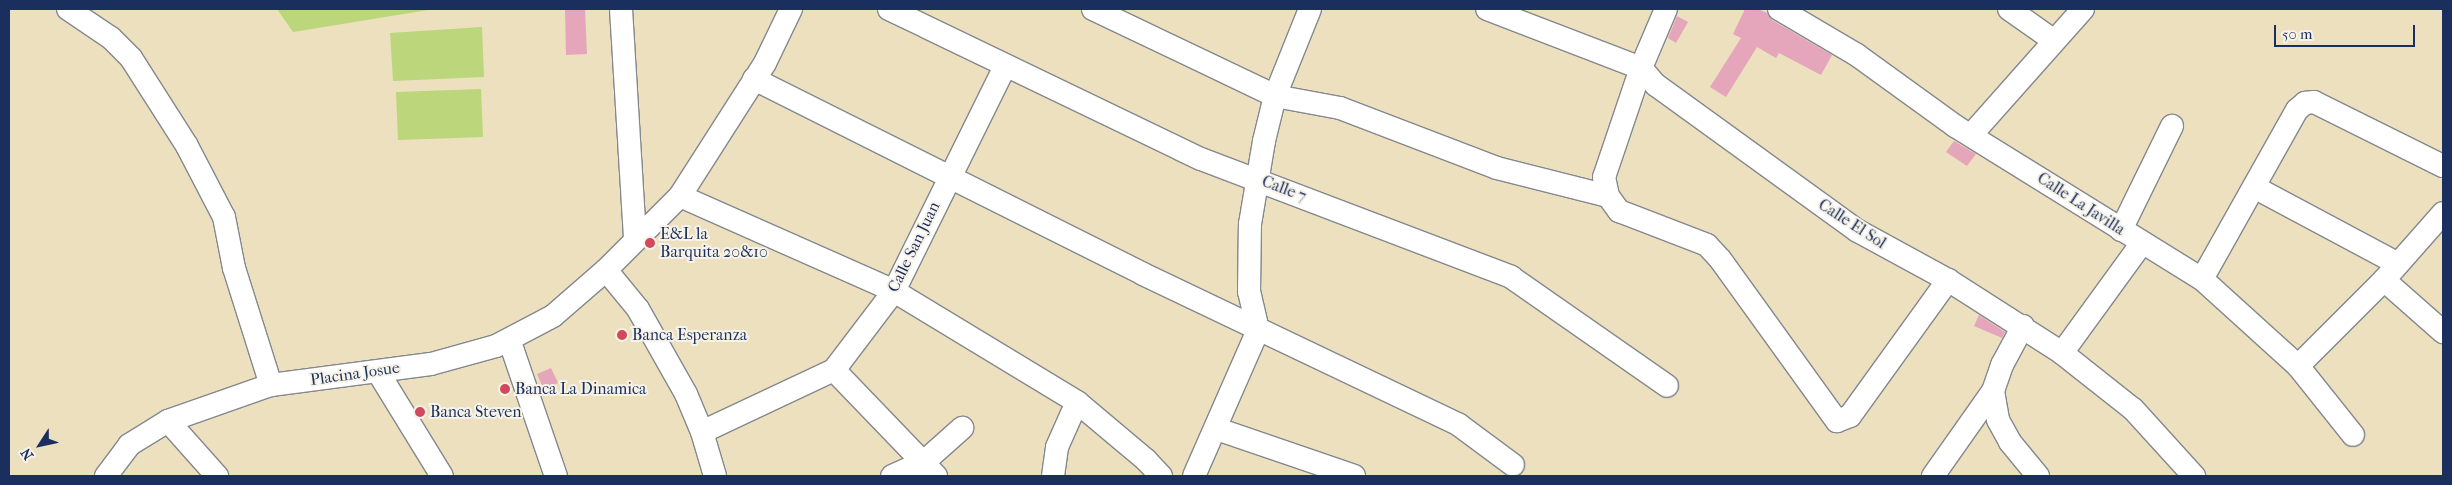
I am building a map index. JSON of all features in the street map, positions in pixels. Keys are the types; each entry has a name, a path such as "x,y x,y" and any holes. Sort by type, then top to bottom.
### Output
{"street":[{"path":"68,9 112,38 132,58 187,146 224,217 234,268 271,385"},
{"path":"621,9 635,239"},
{"name":"Placina Josue","path":"106,476 128,445 168,421 271,385 431,364 510,342 553,316 606,270 680,196 754,79 790,9"},
{"name":"Calle 7","path":"888,9 1201,159 1259,179 1511,276 1667,386"},
{"path":"1093,9 1275,96 1340,108 1497,168 1608,196"},
{"path":"1194,476 1258,330 1249,292 1248,261 1259,179 1275,96 1310,9"},
{"name":"Calle El Sol","path":"1487,9 1641,68 1656,85 1858,231 1948,280 2024,326 2062,353 2133,409 2194,476"},
{"path":"1666,9 1641,68 1604,177 1608,196 1620,211 1707,245 1720,259 1838,421 1850,416 1948,280"},
{"name":"Calle La Javilla","path":"1779,9 1857,56 1920,103 2202,279 2298,366 2353,435"},
{"path":"2009,9 2053,40"},
{"path":"1972,134 2053,40 2084,9"},
{"name":"Calle San Juan","path":"702,432 834,370 894,291 949,176 1005,66"},
{"path":"754,79 1258,330 1459,425 1513,465"},
{"path":"2202,279 2297,110 2305,103 2314,102 2443,166"},
{"path":"2121,230 2172,126"},
{"path":"2254,187 2390,272 2443,332"},
{"path":"680,196 894,291 1077,402 1161,476"},
{"path":"2298,366 2390,272 2443,213"},
{"path":"2062,353 2142,243"},
{"path":"606,270 638,309 686,394 702,432 715,476"},
{"path":"1933,476 1993,392 2002,365 2024,326"},
{"path":"510,342 556,476"},
{"path":"834,370 930,469"},
{"path":"378,372 442,476"},
{"path":"1993,392 1998,420 2010,442 2038,476"},
{"path":"1053,476 1057,447 1077,402"},
{"path":"168,421 217,476"},
{"path":"892,476 930,469 962,428"},
{"path":"1216,429 1354,476"}],"green space":[{"path":"277,9 434,9 293,32"},
{"path":"482,27 484,77 393,81 390,33"},
{"path":"481,89 483,137 398,140 396,92"}],"building":[{"path":"565,9 585,9 587,54 566,55"},
{"path":"1745,9 1758,9 1767,13 1772,20 1832,55 1821,75 1779,53 1776,58 1757,47 1726,97 1710,87 1741,38 1733,34"},
{"path":"1677,16 1688,22 1676,43 1668,38"},
{"path":"1954,141 1976,154 1967,166 1946,152"},
{"path":"1979,315 2005,332 2002,338 1974,326"},
{"path":"551,368 558,383 544,390 537,374"}],"place":[{"name":"E&L la Barquita 20&10","path":"650,243"},
{"name":"Banca Esperanza","path":"622,335"},
{"name":"Banca La Dinamica","path":"505,389"},
{"name":"Banca Steven","path":"420,412"}]}
